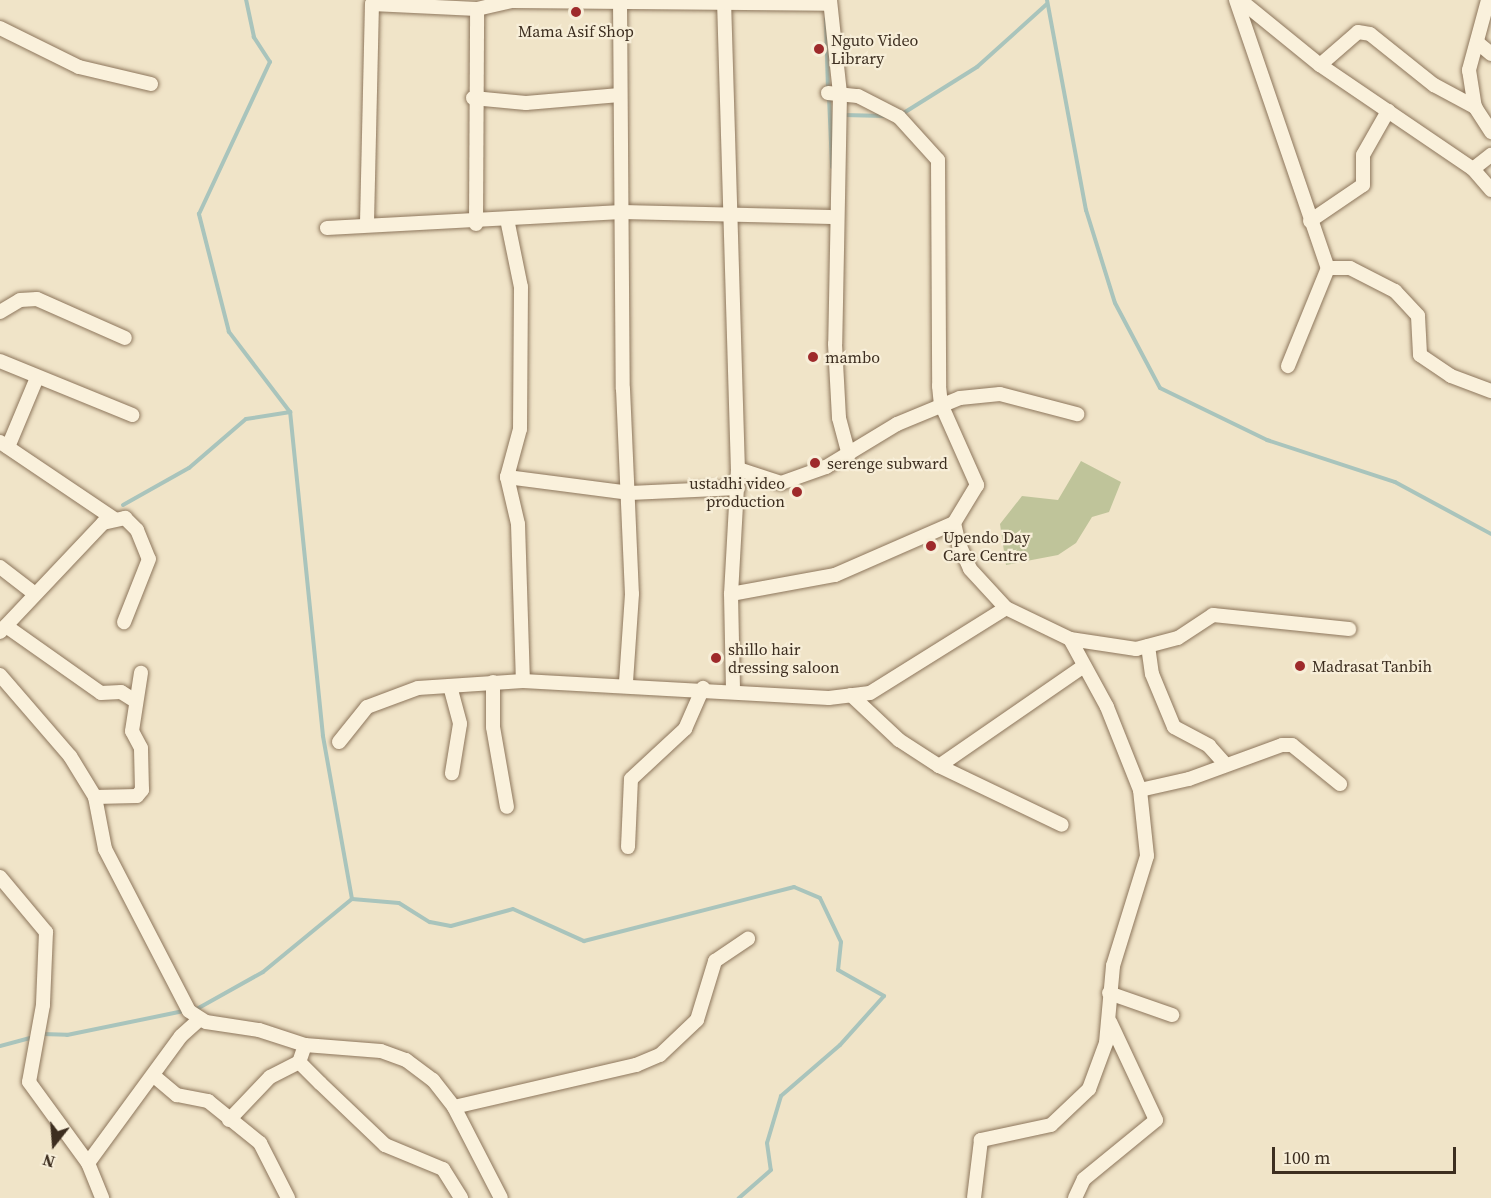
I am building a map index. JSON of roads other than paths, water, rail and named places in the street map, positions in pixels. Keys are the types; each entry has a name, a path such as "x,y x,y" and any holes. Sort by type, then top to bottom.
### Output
{"street":[{"path":"367,223 372,4 477,9 513,0 830,2 834,93 834,217 839,418 849,455"},
{"path":"724,0 738,469 730,594 733,688"},
{"path":"1238,0 1320,65 1473,169 1491,190"},
{"path":"1238,0 1310,221 1328,268 1287,366"},
{"path":"1488,0 1469,70 1475,107 1491,132"},
{"path":"621,2 620,95 625,212 623,389 630,493 632,594 626,683"},
{"path":"476,224 473,98 477,9"},
{"path":"0,28 79,67 151,84"},
{"path":"1320,65 1358,32 1370,34 1434,85 1475,107"},
{"path":"1478,43 1491,54"},
{"path":"730,594 835,575 954,524 977,486 941,404 938,160 898,117 858,96 834,93"},
{"path":"473,98 526,103 620,95"},
{"path":"1310,221 1363,185 1363,155 1388,111"},
{"path":"1473,169 1491,155"},
{"path":"327,228 367,223 476,224 507,219 625,212 834,217"},
{"path":"507,219 521,287 520,429 507,477 518,524 523,681"},
{"path":"1328,268 1350,268 1395,291 1418,316 1420,355 1451,376 1491,391"},
{"path":"1,315 20,300 37,299 125,338"},
{"path":"0,361 36,380 132,415"},
{"path":"36,380 4,444 114,519"},
{"path":"738,469 781,483 849,455 941,404 1000,394 1077,414"},
{"path":"507,477 630,493 738,488"},
{"path":"124,622 149,559 137,530 125,518 103,523 3,629 101,693 121,692 134,700"},
{"path":"954,524 970,568 1006,608 1070,639 1113,647 1148,646 1178,638 1213,615 1349,630"},
{"path":"0,567 35,594"},
{"path":"339,742 368,707 388,696 493,682 626,683 851,695 870,693 1006,608"},
{"path":"974,1198 981,1140 1051,1125 1075,1107 1089,1089 1110,1022 1109,993 1147,856 1140,790 1107,707 1070,639"},
{"path":"1148,646 1152,674 1174,728 1209,746 1226,765"},
{"path":"939,766 1084,666"},
{"path":"95,797 137,796 142,790 141,748 132,731 134,700 141,673"},
{"path":"0,675 70,756 95,797 105,849 166,974 200,1020 259,1030 305,1045 396,1055 433,1080 454,1107 501,1198"},
{"path":"493,682 493,727 507,807"},
{"path":"450,686 460,724 452,773"},
{"path":"628,846 631,779 685,729 703,688"},
{"path":"851,695 899,740 939,766 1062,825"},
{"path":"1140,790 1292,745 1341,784"},
{"path":"0,877 46,932 43,1005 29,1082 88,1162 102,1198"},
{"path":"454,1107 660,1055 697,1020 715,961 748,939"},
{"path":"1109,993 1172,1015"},
{"path":"88,1162 154,1076 181,1036 200,1020"},
{"path":"1075,1198 1084,1179 1156,1120 1110,1022"},
{"path":"229,1120 270,1077 299,1062 305,1045"},
{"path":"299,1062 385,1145 443,1169 461,1198"},
{"path":"154,1076 177,1095 208,1101 267,1152 288,1198"}],"waterway":[{"path":"195,1010 263,972 352,899 323,736 290,412 229,332 199,214 270,62 254,37 246,0"},
{"path":"1047,0 1086,210 1115,303 1160,388 1267,440 1395,482 1491,534"},
{"path":"902,114 977,67 1047,4"},
{"path":"826,19 828,90"},
{"path":"829,97 832,167"},
{"path":"843,115 886,116"},
{"path":"123,505 189,468 246,419 290,412"},
{"path":"352,899 399,903 430,922 451,926 513,909 584,941 794,887 820,898 841,942 838,970 884,996 840,1045 781,1096 767,1143 771,1170 739,1198"},
{"path":"42,1034 67,1035 184,1011"},
{"path":"0,1046 33,1037"}],"place":[{"name":"Mama Asif Shop","path":"576,12"},
{"name":"Nguto Video Library","path":"819,49"},
{"name":"mambo","path":"813,357"},
{"name":"serenge subward","path":"815,463"},
{"name":"ustadhi video production","path":"797,492"},
{"name":"Upendo Day Care Centre","path":"931,546"},
{"name":"shillo hair dressing saloon","path":"716,658"},
{"name":"Madrasat Tanbih","path":"1300,666"}]}
